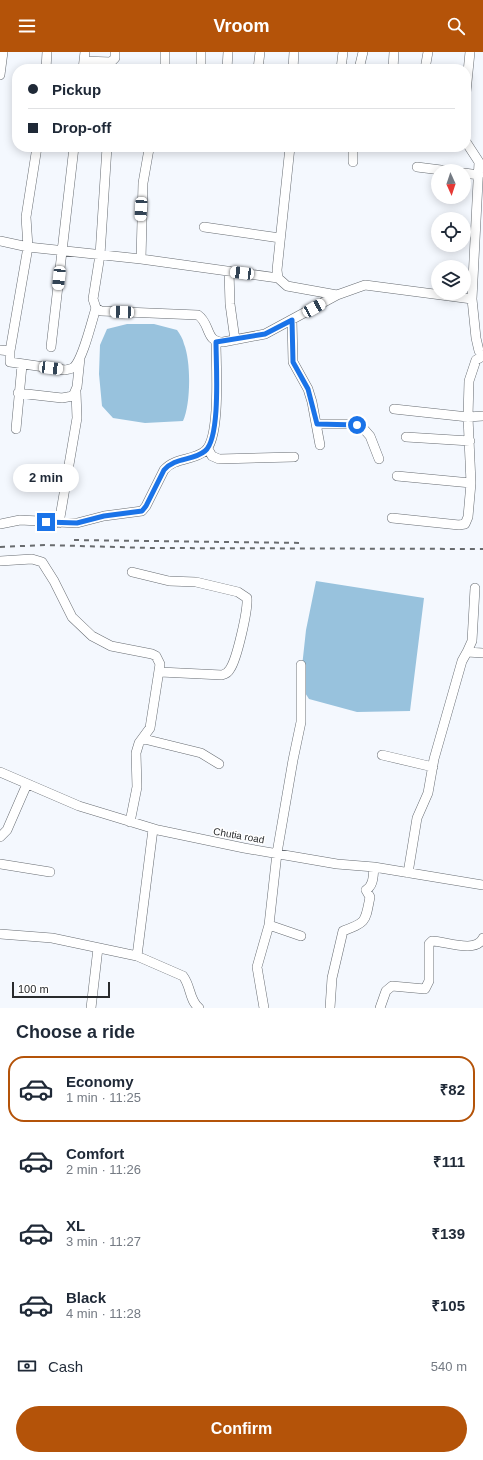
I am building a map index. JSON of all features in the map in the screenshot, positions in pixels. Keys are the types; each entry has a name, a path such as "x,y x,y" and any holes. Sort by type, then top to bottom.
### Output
{"street":[{"path":"0,75 3,52"},
{"path":"46,64 47,52"},
{"path":"84,61 111,62 115,58 115,52"},
{"path":"165,52 165,64"},
{"path":"201,52 201,64"},
{"path":"227,64 228,52"},
{"path":"259,64 260,52"},
{"path":"293,64 294,52"},
{"path":"342,64 344,52"},
{"path":"360,64 363,52"},
{"path":"393,64 394,52"},
{"path":"426,64 428,52"},
{"path":"469,64 470,52"},
{"path":"471,149 481,162"},
{"path":"36,152 26,217 28,247 10,351 10,362 22,365 66,370 75,366 81,355"},
{"path":"51,347 73,152"},
{"path":"59,523 77,418 76,392 81,355 96,308 93,299 100,255 107,152"},
{"path":"141,259 143,183 148,152"},
{"path":"278,278 277,270 289,152"},
{"path":"353,152 353,162"},
{"path":"392,518 459,525 465,524 468,517 471,483 468,417 469,380 476,360 483,356 479,350 476,338 472,299 480,213 479,175 483,153"},
{"path":"416,167 431,169"},
{"path":"471,174 479,175"},
{"path":"204,227 280,238"},
{"path":"0,241 28,247 141,259 278,278 287,286 337,295"},
{"path":"229,271 230,304 235,340"},
{"path":"96,308 107,312 180,313 198,315 203,318 212,339 216,342 265,334 337,295 365,285 472,299"},
{"path":"292,320 293,362 308,389 317,424 320,445"},
{"path":"0,524 12,521 77,523 104,516 142,511 168,465 174,461 202,454 208,449 215,432 216,342"},
{"path":"0,350 10,351"},
{"path":"16,429 18,393 22,365"},
{"path":"18,393 68,398 76,392"},
{"path":"394,409 468,417 483,416"},
{"path":"317,424 348,424 362,427 370,436 379,459"},
{"path":"406,437 470,442"},
{"path":"208,449 212,456 219,459 294,457"},
{"path":"397,476 471,483"},
{"path":"0,516 12,521"},
{"path":"0,561 32,559 42,562 51,576 72,618 82,627 105,644 156,656 160,664 160,672 150,728 140,743 136,753 137,787 130,822"},
{"path":"132,572 168,581 196,582 238,592 247,598 239,639 231,669 227,673 222,675 160,672"},
{"path":"408,873 417,818 428,793 433,767 462,661 472,641 475,588"},
{"path":"467,652 483,653"},
{"path":"264,1008 257,967 269,925 277,853 293,760 302,722 301,665"},
{"path":"144,739 201,753 219,764"},
{"path":"382,755 433,767"},
{"name":"Chutia road","path":"0,772 79,806 153,829 244,848 337,864 374,867 483,885"},
{"path":"0,837 7,830 27,784"},
{"path":"137,956 153,829"},
{"path":"0,864 50,872"},
{"path":"330,1008 332,978 343,931 362,924 366,916 370,897 366,890 370,888 373,881 374,867"},
{"path":"269,925 301,936"},
{"path":"0,934 52,938 137,956 183,976 187,981 192,1002 199,1008"},
{"path":"380,1008 386,991 392,986 425,989 429,981 429,944 432,941 475,946 481,942 483,938"},
{"path":"92,1008 98,948"}],"water":[{"path":"127,324 154,324 177,330 183,340 188,361 189,394 186,414 183,421 145,423 113,418 102,406 99,374 100,345 107,329"},
{"path":"316,581 424,598 410,711 357,712 309,699 300,685 306,630"}],"railway":[{"path":"74,540 304,543"},
{"path":"0,547 45,545 151,548 483,549"}],"route":[{"path":"46,522 77,523 104,516 142,511 150,500 153,491 168,465 174,461 202,454 208,449 215,432 216,422 216,342 265,334 292,320 293,362 308,389 317,424 357,425"}]}
